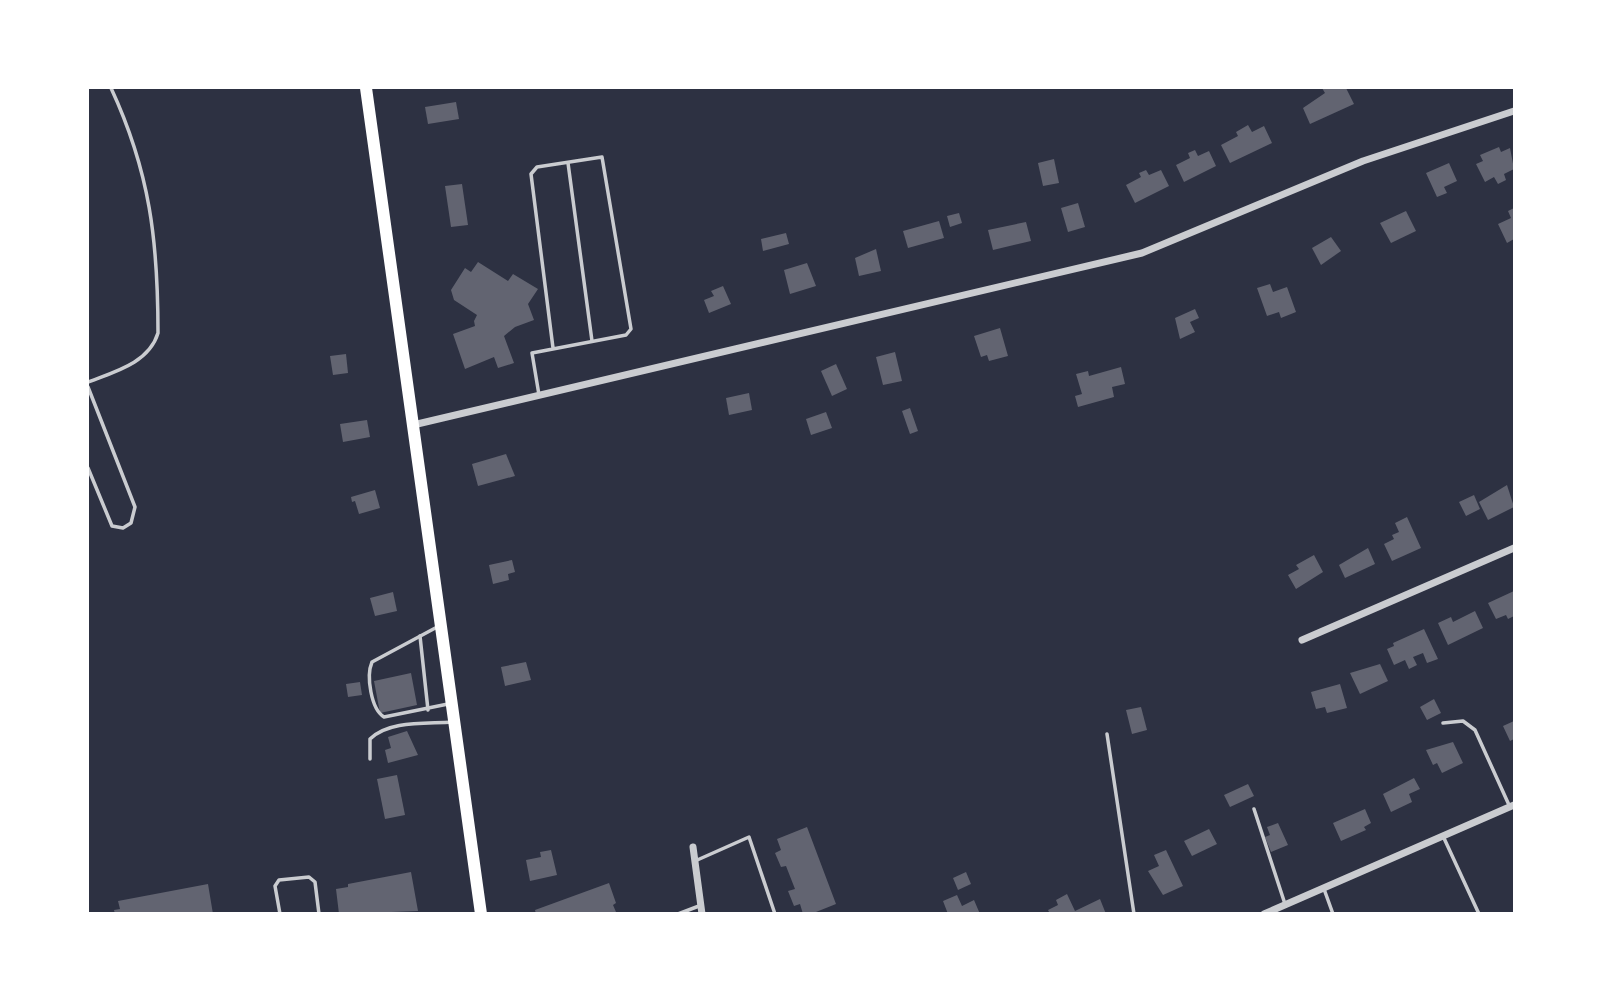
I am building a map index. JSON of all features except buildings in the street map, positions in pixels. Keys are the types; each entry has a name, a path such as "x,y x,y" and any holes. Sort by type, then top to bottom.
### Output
{"main road":[{"path":"366,88 481,914"}],"street":[{"path":"413,425 1142,253 1363,162 1514,111"},
{"path":"1302,640 1514,548"},
{"path":"1264,914 1512,806"},
{"path":"693,847 702,910"}],"lane":[{"path":"88,382 144,357 155,346 158,333 154,220 143,170 111,88"},
{"path":"539,395 532,353 626,335 631,329 605,160 602,157 537,167 531,174 553,348"},
{"path":"568,162 592,341"},
{"path":"88,387 135,507 131,523 123,528 112,526 88,468"},
{"path":"441,625 372,662 369,669 374,707 384,717 452,704"},
{"path":"419,636 428,710"},
{"path":"1443,723 1463,721 1475,730 1512,806"},
{"path":"370,759 370,739 375,733 388,728 454,722"},
{"path":"1107,734 1134,914"},
{"path":"1254,809 1285,904"},
{"path":"1443,836 1479,914"},
{"path":"695,861 749,837 775,914"},
{"path":"280,914 275,886 279,880 309,877 315,882 319,914"},
{"path":"1323,888 1333,914"},
{"path":"678,914 702,910"}]}
